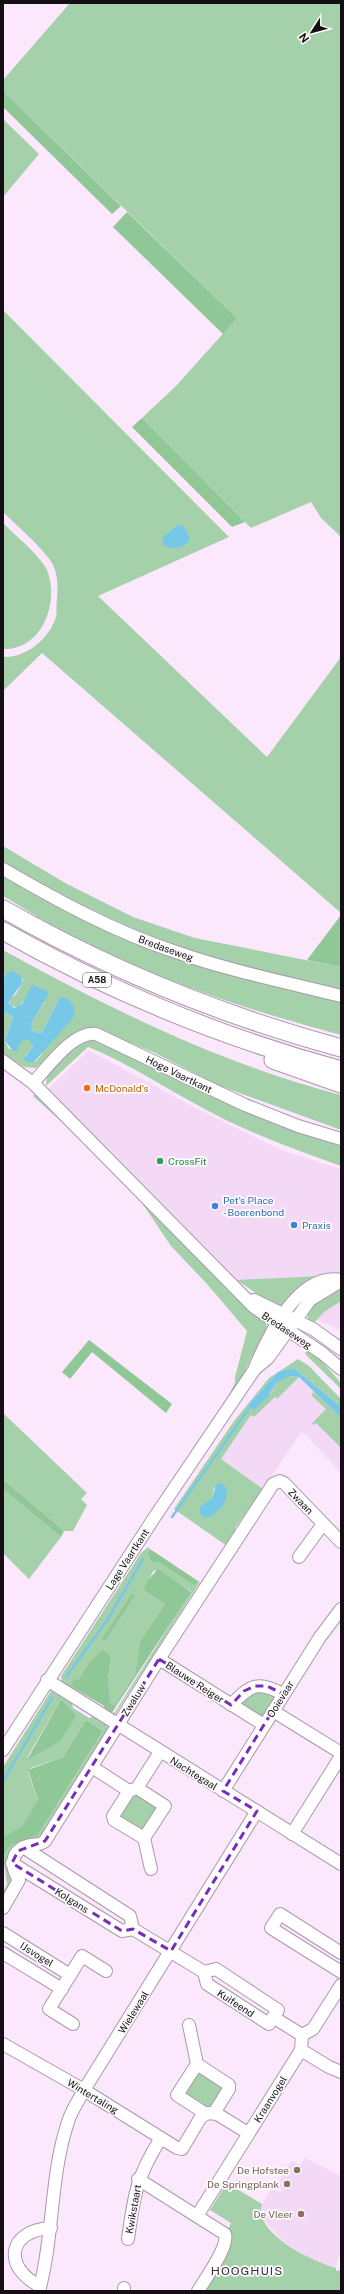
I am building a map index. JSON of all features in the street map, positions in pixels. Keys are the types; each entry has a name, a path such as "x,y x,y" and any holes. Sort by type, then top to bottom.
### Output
{"highway":[{"name":"A58","path":"3,909 36,927 157,984 246,1018 341,1048"},
{"name":"A58","path":"3,931 79,972 194,1021 278,1062 341,1084"},
{"name":"A58","path":"194,1021 341,1070"}],"street":[{"name":"Bredaseweg","path":"3,869 48,896 117,929 174,952 207,962 341,996"},
{"name":"Hoge Vaartkant","path":"33,1083 79,1037 85,1034 96,1034 245,1105 298,1126 341,1139"},
{"name":"Bredaseweg","path":"3,1061 33,1083 254,1307 282,1323 341,1369"},
{"name":"Lage Vaartkant","path":"3,1750 47,1680 254,1370 262,1351 282,1323 294,1301 311,1287 331,1278 341,1281"},
{"path":"294,1319 310,1300 341,1281"},
{"name":"Bredaseweg","path":"282,1323 294,1319 316,1331 341,1348"},
{"name":"Zwaan","path":"276,1482 284,1484 341,1542"},
{"name":"Zwaluw","path":"23,1848 42,1844 45,1841 159,1659 273,1484 276,1482"},
{"path":"299,1557 323,1524"},
{"name":"Ooievaar","path":"223,1791 283,1694 320,1637 341,1609"},
{"name":"Blauwe Reiger","path":"159,1659 264,1725"},
{"name":"Nachtegaal","path":"47,1680 341,1864"},
{"name":"Blauwe Reiger","path":"231,1705 244,1691 255,1686 268,1686 283,1694"},
{"path":"273,1710 341,1754 337,1771 292,1834"},
{"path":"144,1838 114,1820 113,1816 160,1752"},
{"path":"92,1767 165,1806 144,1838 151,1869"},
{"name":"Wielewaal","path":"51,2228 36,2229 24,2235 16,2248 16,2262 20,2272 28,2280 40,2288 51,2228 62,2140 68,2120 84,2090 257,1811"},
{"path":"3,1908 19,1880 13,1870 12,1863 15,1854 23,1848"},
{"name":"Kolgans","path":"23,1848 130,1916 133,1929"},
{"name":"Kolgans","path":"12,1863 122,1931 133,1929 171,1951"},
{"path":"341,1953 280,1914 271,1928 341,1972"},
{"name":"IJsvogel","path":"3,1933 70,1975"},
{"name":"Kuifeend","path":"171,1951 204,1972 207,1984 269,2024 278,2010 216,1969 204,1972"},
{"name":"IJsvogel","path":"3,1953 62,1989"},
{"path":"73,2024 49,2009 70,1975 82,1956 106,1971"},
{"path":"273,2017 302,2035 314,2029 341,1985"},
{"path":"189,2025 197,2064 229,2085 229,2089 210,2113"},
{"name":"Kraanvogel","path":"196,2216 301,2050 302,2035"},
{"name":"Wintertaling","path":"3,2044 84,2090 161,2138 182,2149 201,2117 210,2113"},
{"path":"301,2050 329,2067 341,2072"},
{"path":"197,2064 194,2065 177,2095 248,2134"},
{"name":"Kwikstaart","path":"128,2239 138,2180 148,2159 161,2138"},
{"path":"138,2180 221,2231 226,2237 222,2250 198,2291"}],"highlighted area":[{"path":"159,1659 231,1705 244,1691 255,1686 267,1686 283,1694 223,1791 257,1811 171,1951 133,1929 122,1931 12,1863 18,1851 45,1841"}],"shaded area":[{"path":"89,1050 184,1102 281,1150 341,1169 341,1331 238,1282 47,1090"},
{"path":"296,1373 341,1412 341,1473 303,1432 299,1435 263,1489 221,1459 251,1415"},
{"name":"De Vleer","path":"305,2158 341,2176 341,2257 338,2257 336,2268 312,2260 285,2243 261,2217 262,2204 272,2188 281,2193 282,2191 275,2187 290,2163 292,2161 300,2165"}],"green space":[{"path":"70,3 341,3 341,537 321,518 311,502 251,528 142,418 176,386 237,318 3,91 3,80"},
{"path":"3,91 121,206 112,214 3,107"},
{"path":"3,119 39,154 3,197"},
{"path":"127,212 237,318 223,334 113,227"},
{"path":"3,310 229,537 98,596 267,757 341,657 341,913 42,653 3,691 3,657 20,654 36,646 53,625 56,617 57,581 52,563 36,543 3,512","holes":["177,525 190,539 184,545 173,548 165,535"]},
{"path":"142,418 245,522 232,527 132,427"},
{"path":"3,523 32,551 46,568 50,580 51,594 50,608 45,621 38,632 29,642 17,647 3,649"},
{"path":"3,846 67,884 133,917 195,938 341,967 341,991 221,960 136,930 82,905 3,862"},
{"path":"3,874 122,935 341,1001 341,1035 273,1016 206,994 173,982 76,939 3,896"},
{"path":"341,915 341,967 307,960"},
{"path":"3,950 84,993 168,1033 253,1068 341,1095 341,1130 220,1086 155,1053 94,1028 77,1031 36,1068 24,1067 3,1053 3,1014 5,1012 13,1017 5,1041 9,1049 19,1048 23,1039 29,1040 33,1047 24,1057 35,1062 42,1054 60,997 42,1033 35,1032 31,1028 31,1024 45,1001 29,994 18,1008 10,1005 10,999 16,994 23,982 23,979 6,974 3,982"},
{"path":"93,1039 341,1141 341,1166 252,1132 218,1116 117,1060 88,1047 46,1086 47,1074 74,1045"},
{"path":"38,1092 265,1320 267,1327 266,1337 252,1357 233,1394 227,1398 235,1383 235,1377 247,1331 207,1284 171,1246 140,1200 75,1134 33,1096"},
{"path":"321,1276 286,1305 274,1306 237,1280"},
{"path":"341,1288 341,1301 324,1312 314,1323 308,1319 310,1308 318,1299"},
{"path":"89,1340 172,1404 166,1413 92,1352 70,1379 62,1372"},
{"path":"307,1350 316,1354 341,1383 341,1389 307,1356 305,1353"},
{"path":"298,1359 309,1366 341,1399 341,1407 294,1368 278,1372"},
{"path":"278,1372 248,1405 254,1409 271,1393 277,1382 286,1376 299,1377 277,1399 275,1397 254,1417 251,1415 221,1459 263,1489 235,1528 237,1532 227,1546 174,1509 234,1421 269,1378","holes":["214,1488 226,1491 226,1501 214,1514 200,1514 199,1510 212,1498"]},
{"path":"314,1392 341,1418 340,1447 316,1423 314,1425 312,1423 326,1409 311,1395"},
{"path":"3,1413 87,1493 81,1499 87,1505 73,1531 64,1531 3,1479"},
{"path":"3,1479 64,1531 61,1537 3,1489"},
{"path":"3,1489 61,1537 29,1579 3,1553"},
{"path":"148,1547 150,1549 147,1553 151,1562 158,1562 195,1586 198,1581 200,1582 114,1716 110,1714 115,1712 191,1591 154,1570 143,1590 165,1604 140,1641 135,1674 115,1707 110,1703 108,1679 111,1656 103,1651 90,1661 78,1680 70,1687 62,1682 61,1676 141,1553"},
{"path":"150,1549 198,1581 195,1586 158,1562 151,1562 147,1553"},
{"path":"158,1569 191,1592 111,1714 105,1710 104,1706 70,1686 75,1679 78,1680 90,1661 103,1650 111,1656 108,1679 110,1703 115,1706 135,1674 140,1641 165,1604 143,1590 148,1580"},
{"path":"132,1594 135,1595 105,1641 102,1639"},
{"path":"255,1689 277,1695 260,1720 235,1704"},
{"path":"51,1691 72,1703 73,1708 89,1718 94,1716 106,1724 108,1728 45,1828 47,1832 41,1841 18,1848 16,1880 3,1896 3,1892 7,1885 3,1856 11,1845 38,1835 103,1731 86,1720 63,1757 31,1768 28,1772 38,1801 23,1825 3,1837 3,1767","holes":["61,1699 77,1716 57,1743 27,1758"]},
{"path":"61,1699 77,1716 59,1742 27,1760"},
{"path":"86,1720 103,1731 38,1835 11,1845 3,1856 3,1837 23,1825 38,1800 28,1770 63,1757"},
{"path":"129,1794 139,1794 158,1806 141,1832 115,1817"},
{"path":"195,2068 226,2087 215,2105 199,2109 180,2095"},
{"path":"227,2183 262,2204 262,2215 267,2226 287,2245 314,2260 336,2268 336,2271 341,2270 341,2291 201,2291 231,2223 210,2210"}],"water":[{"path":"177,525 184,526 190,539 186,544 179,547 171,548 164,546 162,541 165,535"},
{"path":"13,971 20,975 23,982 9,1003 14,1008 22,1004 32,985 48,991 47,997 31,1024 31,1028 35,1032 42,1033 60,997 70,1001 75,1011 73,1018 34,1062 28,1062 23,1059 33,1047 29,1040 23,1040 17,1051 13,1051 5,1041 13,1017 5,1012 3,1020 3,982 6,974"},
{"path":"294,1368 341,1407 341,1418 299,1377 290,1376 277,1382 268,1397 254,1410 248,1405 278,1372"},
{"path":"221,1483 227,1488 226,1501 212,1516 204,1518 199,1512 200,1507 212,1498 216,1485"}],"waterway":[{"path":"172,1517 250,1407"},
{"path":"66,1677 108,1619 143,1559"},
{"path":"3,1781 52,1698"}],"place":[{"name":"McDonald's","path":"87,1088"},
{"name":"CrossFit","path":"160,1161"},
{"name":"Pet's Place - Boerenbond","path":"215,1206"},
{"name":"Praxis","path":"294,1225"},
{"name":"De Hofstee","path":"297,2170"},
{"name":"De Springplank","path":"287,2184"},
{"name":"De Vleer","path":"301,2214"}],"district":[{"name":"HOOGHUIS","path":"247,2271"}]}
